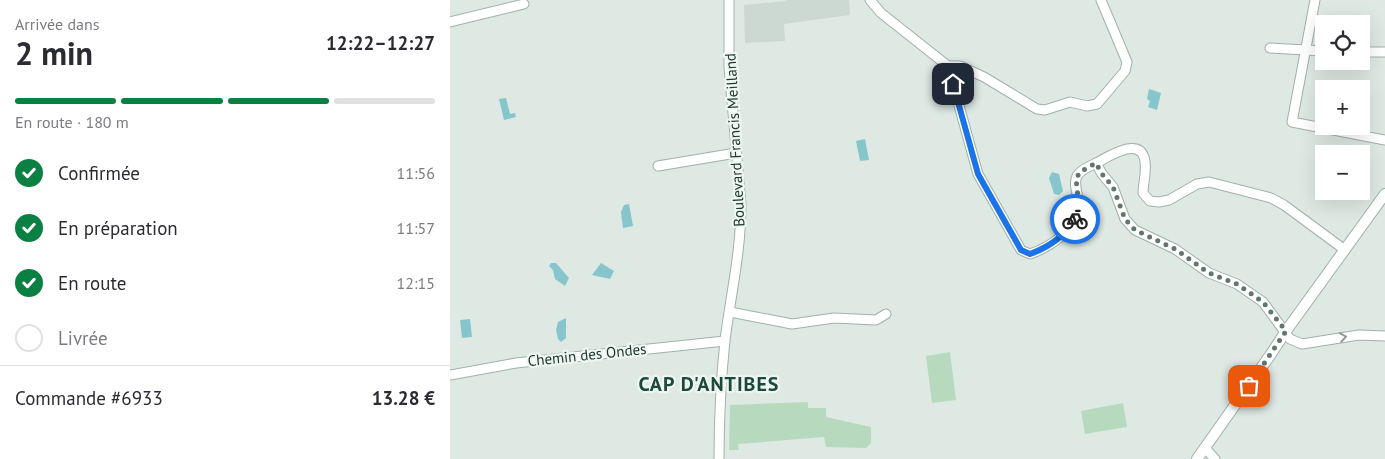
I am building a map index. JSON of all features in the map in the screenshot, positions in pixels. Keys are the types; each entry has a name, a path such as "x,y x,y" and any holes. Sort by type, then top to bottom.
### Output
{"street":[{"name":"Boulevard Francis Meilland","path":"719,459 725,341 737,267 741,221 729,67 729,0"},
{"path":"870,0 885,17 948,66 978,174 1021,250 1030,254 1041,250 1070,228 1079,206 1076,179 1080,172 1130,148 1140,150 1144,157 1143,193 1150,201 1169,200 1197,184 1209,182 1271,198 1284,205 1345,250"},
{"path":"948,66 960,66 984,77 1037,109 1045,110 1070,102 1087,106 1097,104 1125,71 1126,62 1101,0"},
{"path":"1315,0 1292,122 1385,140"},
{"path":"450,22 524,4"},
{"path":"1270,48 1315,51"},
{"path":"1370,52 1385,52"},
{"path":"658,166 736,154"},
{"path":"1096,163 1113,187 1125,219 1135,230 1175,249 1209,273 1237,284 1263,302 1290,339 1302,344 1359,334 1385,336"},
{"path":"1197,459 1385,194"},
{"path":"730,312 792,324 834,318 876,320 886,314"},
{"name":"Chemin des Ondes","path":"450,375 516,362 725,341"},
{"path":"1205,448 1214,459"}],"shaded area":[{"path":"786,0 849,0 850,15 784,24 785,41 745,43 744,5"}],"green space":[{"path":"950,352 956,400 932,403 926,356"},
{"path":"808,402 808,408 826,408 826,417 871,427 871,443 866,448 826,447 824,437 738,444 739,450 729,450 730,405"},
{"path":"1123,403 1127,427 1085,434 1081,411"}],"water":[{"path":"1149,89 1161,93 1157,110 1148,107 1150,101 1147,99"},
{"path":"506,98 510,114 515,113 516,117 504,120 499,99"},
{"path":"865,139 869,160 860,161 856,141"},
{"path":"1052,172 1059,174 1063,191 1059,195 1054,194 1049,178"},
{"path":"629,204 633,226 623,228 621,212 624,205"},
{"path":"551,263 556,263 569,278 565,286 555,279 553,270 549,266"},
{"path":"601,263 614,271 610,279 592,275"},
{"path":"566,318 566,338 561,342 558,339 556,330 558,322"},
{"path":"470,319 472,337 462,338 460,320"}],"way so far":[{"path":"1075,219 1079,206 1076,179 1080,172 1096,163 1113,187 1125,219 1135,230 1175,249 1209,273 1237,284 1263,302 1286,331 1249,386"}],"district":[{"name":"CAP D'ANTIBES","path":"709,384"}],"route":[{"path":"953,84 978,174 1021,250 1030,254 1041,250 1070,228 1075,219"}]}
